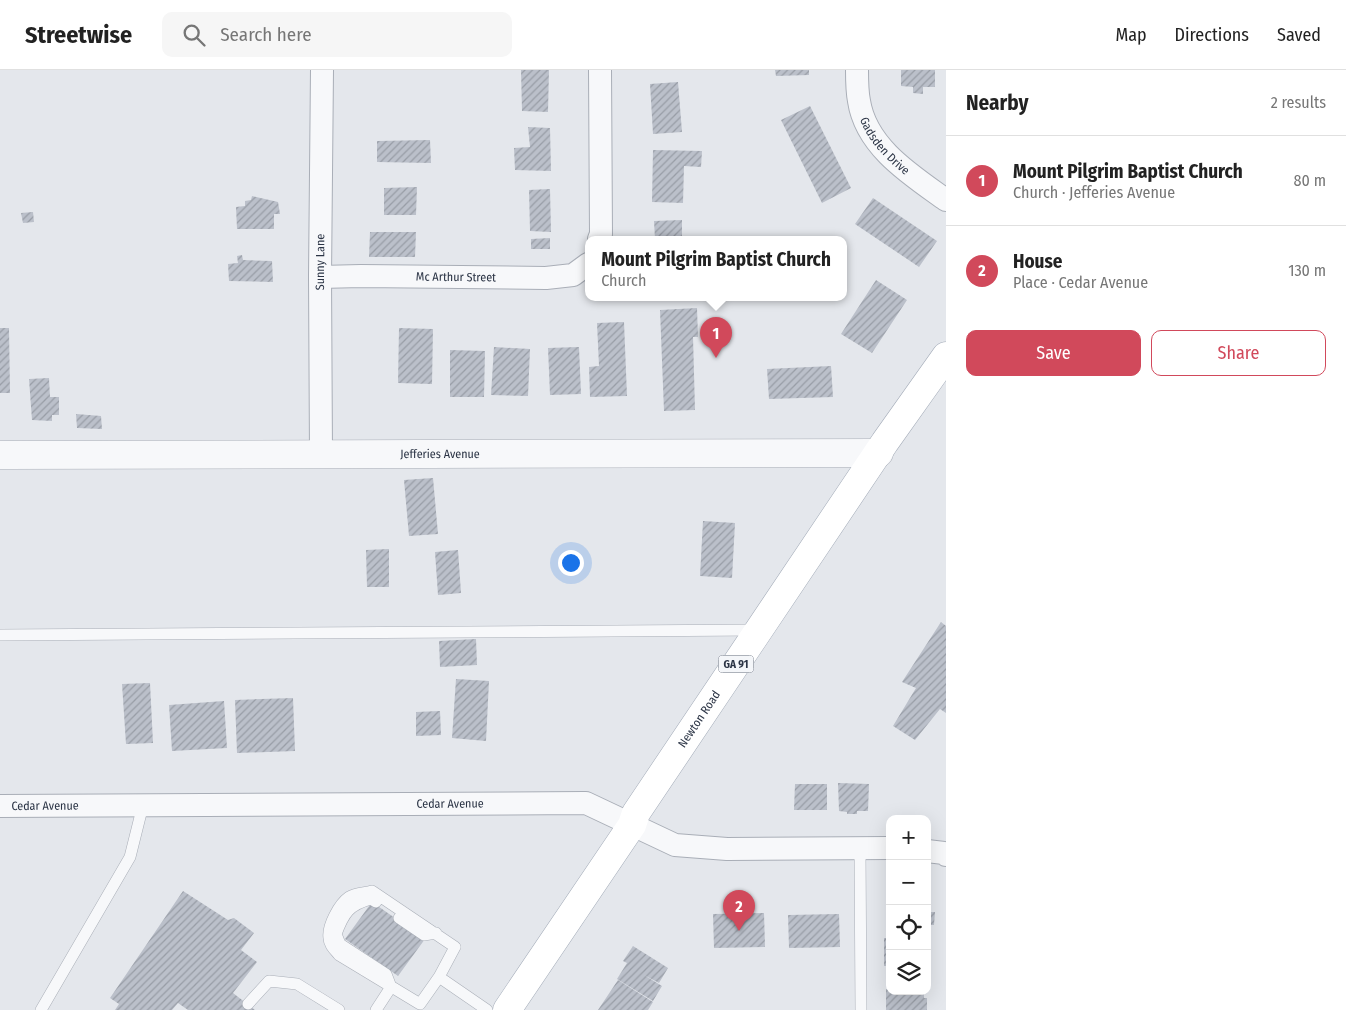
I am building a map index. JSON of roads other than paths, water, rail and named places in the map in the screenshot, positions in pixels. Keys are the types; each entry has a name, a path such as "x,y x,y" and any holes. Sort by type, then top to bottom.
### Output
{"main road":[{"name":"Newton Road","path":"507,1010 632,824 636,812 946,356"}],"street":[{"name":"Sunny Lane","path":"322,70 320,277 322,454"},
{"path":"600,70 600,236"},
{"name":"Gadsden Drive","path":"857,70 859,102 863,117 876,142 912,175 946,200"},
{"name":"Mc Arthur Street","path":"320,277 546,278 573,275 585,266"},
{"name":"Jefferies Avenue","path":"0,455 880,453"},
{"name":"Cedar Avenue","path":"0,806 586,802 675,845 727,849 886,848"}],"lane":[{"path":"0,635 759,630"},
{"path":"41,1010 130,857 143,805"},
{"path":"860,848 861,1010"},
{"path":"372,891 455,947 439,977 420,1004 391,987 339,955 332,946 328,937 335,914 350,896 372,891"},
{"path":"439,977 488,1010"},
{"path":"248,1004 269,981 297,984 339,1010"},
{"path":"376,1010 391,987"}],"place":[{"name":"Mount Pilgrim Baptist Church","path":"716,358"},
{"name":"House","path":"739,931"}]}
